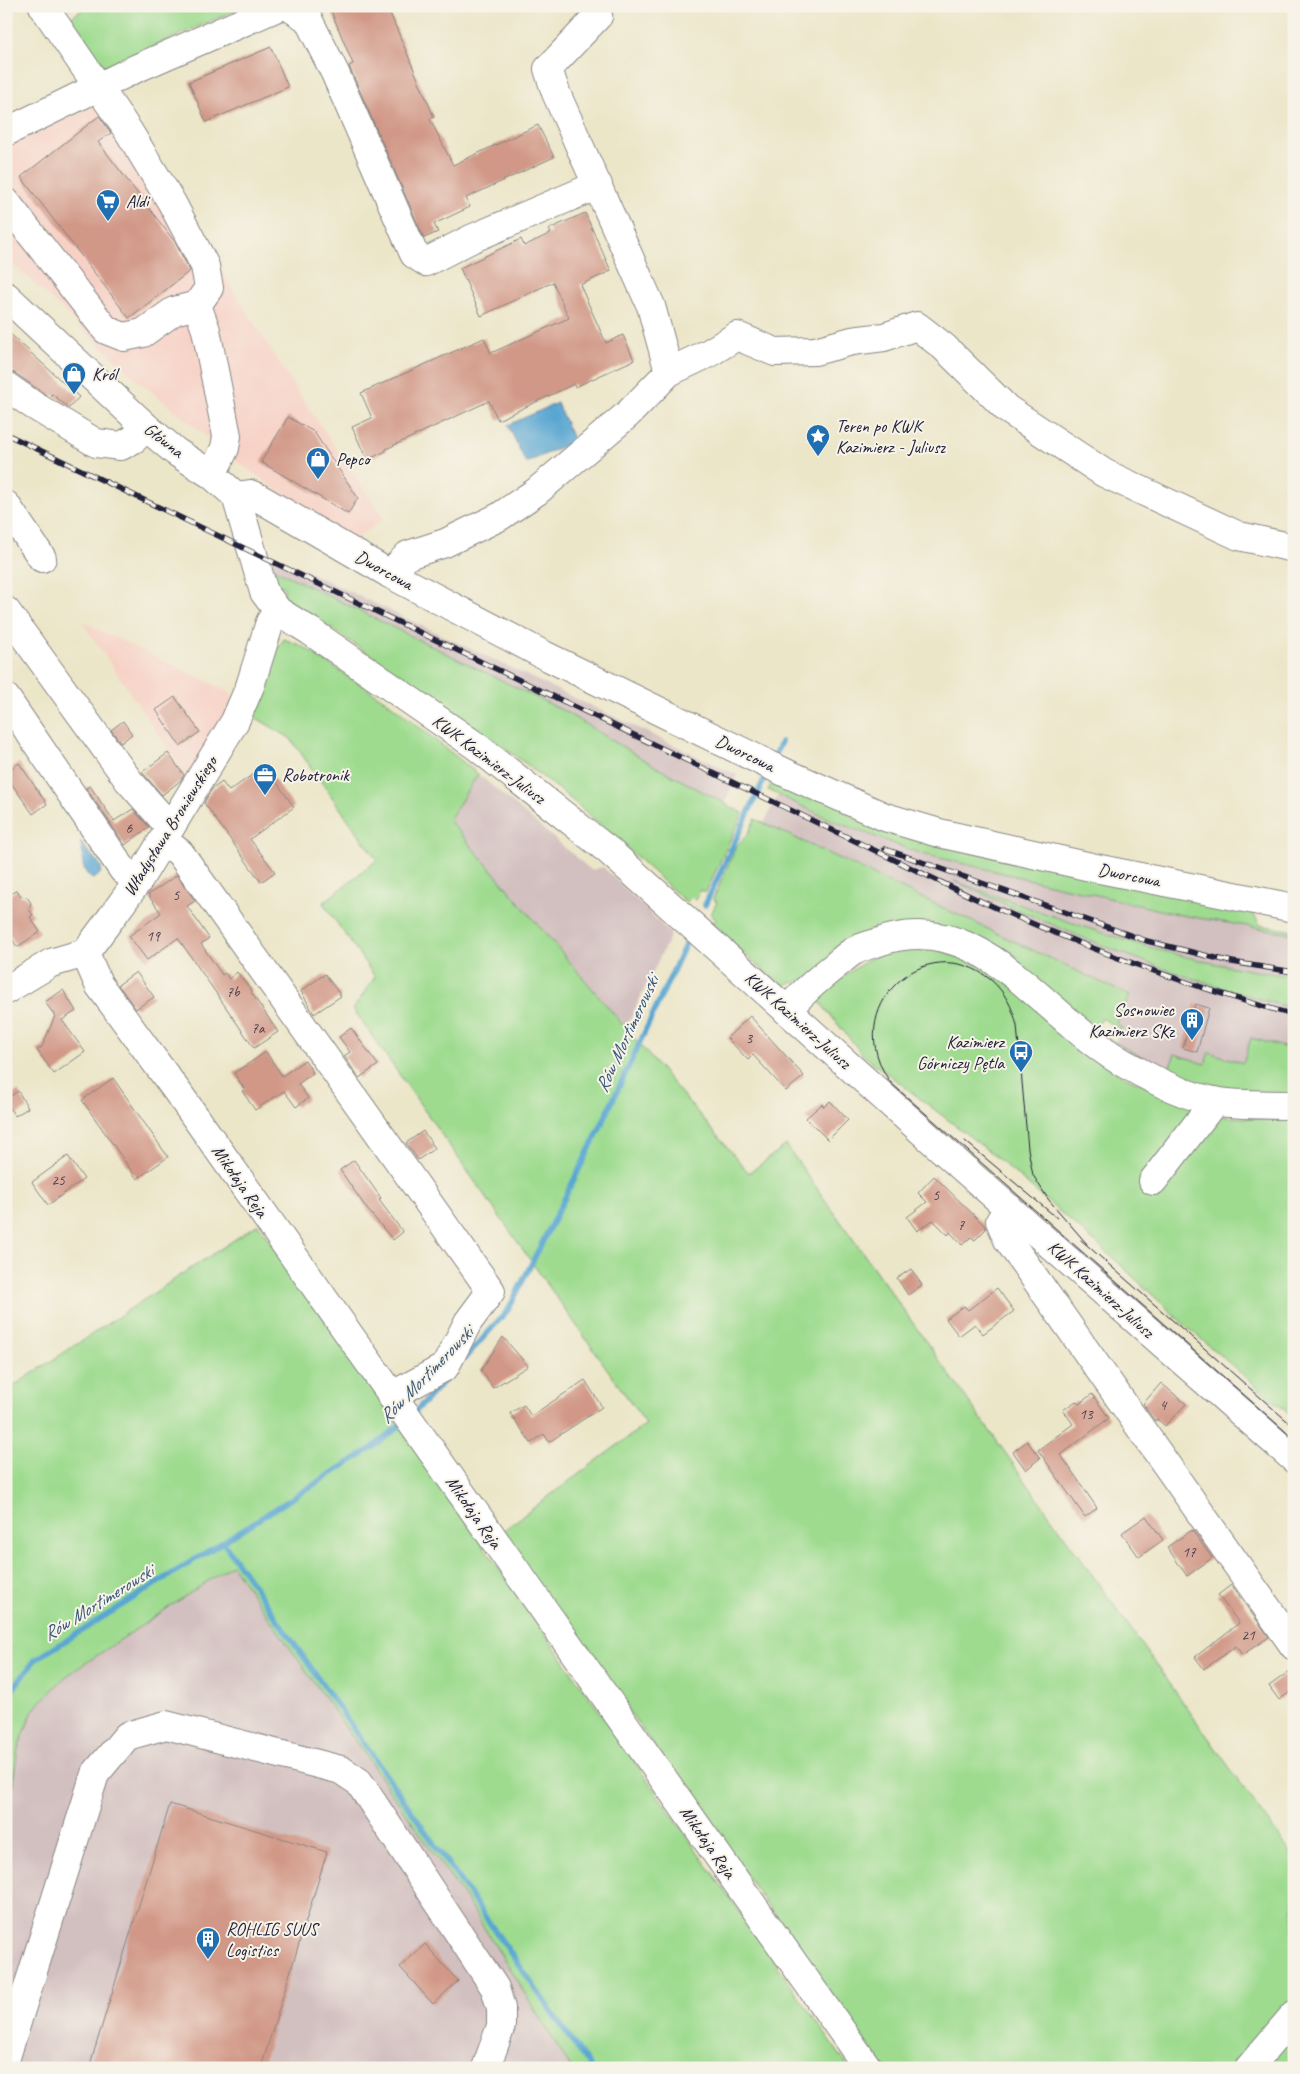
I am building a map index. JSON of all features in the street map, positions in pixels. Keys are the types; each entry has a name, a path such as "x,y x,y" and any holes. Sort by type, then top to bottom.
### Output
{"street":[{"path":"6,202 106,330 124,337 143,333 174,311 197,305 209,288 205,266 172,203 130,132 43,6"},
{"path":"6,132 135,69 280,6"},
{"path":"288,6 308,19 335,74 414,254 426,262 471,239 598,185"},
{"path":"594,6 598,16 548,69 556,93 651,306 669,372"},
{"name":"Główna","path":"6,296 146,427 176,452 212,475 236,496"},
{"path":"197,305 206,330 227,436 225,448 212,475"},
{"path":"390,574 408,555 446,542 499,517 536,492 628,414 669,372 709,353 737,336 775,352 815,351 852,341 884,337 917,326 944,347 1007,409 1104,473 1239,536 1294,548"},
{"path":"6,386 33,405 96,443 121,446 134,439 146,427"},
{"name":"Dworcowa","path":"236,496 250,494 259,498 390,574 542,654 786,773 885,817 939,833 1090,867 1294,908"},
{"path":"236,496 264,592 278,611"},
{"path":"6,505 42,558"},
{"path":"6,611 129,781 162,818 167,832 180,853 490,1291 468,1322 445,1367 393,1398"},
{"name":"Władysława Broniewskiego","path":"85,953 138,881 236,721 250,686 270,622 278,611"},
{"name":"KWK Kazimierz-Juliusz","path":"278,611 310,631 484,752 608,851 1294,1459"},
{"path":"6,698 123,870 138,881"},
{"path":"787,1011 810,986 854,951 884,940 914,933 940,936 969,946 1000,963 1086,1038 1127,1065 1182,1091 1215,1101 1294,1105"},
{"path":"6,990 51,963 85,953"},
{"name":"Mikołaja Reja","path":"85,953 99,985 179,1094 868,2068"},
{"path":"1153,1181 1215,1101"},
{"path":"1010,1208 1000,1221 1008,1240 1294,1646"},
{"path":"6,2057 95,1774 128,1736 166,1725 341,1770 359,1782 494,1988 502,2008 501,2026 486,2068"},
{"path":"1249,2068 1294,2015"}],"shaded area":[{"path":"120,95 216,263 299,394 384,519 355,539 315,518 242,465 137,380 6,257 6,147"},
{"path":"270,554 737,775 724,804 658,768 562,710 272,568"},
{"path":"82,622 231,693 232,707 189,779"},
{"path":"478,774 591,870 603,867 671,934 626,1027 449,820"},
{"path":"778,795 833,821 922,854 1181,915 1294,934 1294,976 1229,967 1135,944 962,884 1069,932 1195,979 1294,1009 1294,1050 1251,1038 1243,1063 1209,1052 1206,1064 1169,1072 1115,1042 1122,1028 1117,1024 1129,996 764,823"},
{"path":"232,1565 470,1905 571,2068 6,2068 6,1828 18,1749 33,1710 65,1677"}],"green space":[{"path":"87,6 246,6 105,67 68,20"},
{"path":"272,568 562,710 658,768 743,813 706,892 700,890 696,900 691,897 686,902 593,818 528,765 424,691 284,597 282,594 285,592 283,586 278,587"},
{"path":"284,639 302,646 389,703 478,774 449,820 749,1173 786,1145 1294,1858 1294,2068 884,2068 501,1532 646,1424 353,1009 375,977 323,903 377,860 290,738 253,716 272,656"},
{"path":"773,781 1252,912 1260,925 1294,931 1294,934 1181,915 922,854 833,821 768,790"},
{"path":"755,819 1130,996 1117,1023 1122,1028 1121,1030 1102,1018 1093,1030 937,928 797,982 780,985 712,925 716,920 711,914 717,902 713,899 737,845 748,834"},
{"path":"954,881 1079,925 1163,951 1206,962 1294,976 1294,1009 1150,964 1063,929"},
{"path":"921,943 990,969 1125,1077 1227,1117 1294,1120 1294,1418 1189,1329 1111,1256 990,1152 863,1055 818,1000 832,984 881,951"},
{"path":"1107,1038 1168,1072 1175,1054 1205,1064 1209,1052 1243,1063 1251,1038 1294,1050 1294,1096 1261,1097 1185,1083"},
{"path":"258,1224 849,2068 571,2068 470,1905 232,1565 65,1677 33,1710 18,1749 6,1828 6,1391"}],"water":[{"path":"557,403 574,441 526,463 508,425"},
{"path":"80,842 101,866 100,874 92,879 83,866"}],"building":[{"path":"329,6 387,6 434,117 430,119 453,165 538,125 554,157 466,198 470,207 434,224 438,232 424,238 349,66 353,64"},
{"path":"271,47 288,87 206,122 189,82"},
{"name":"Aldi","path":"99,116 111,133 98,142 175,242 190,271 129,318 21,177"},
{"path":"585,213 611,271 580,285 606,343 623,335 634,360 575,387 574,384 498,420 489,401 386,449 386,451 367,460 352,427 372,418 361,393 484,338 491,353 569,318 553,282 481,316 460,268 521,239 524,246 551,233 549,229"},
{"path":"6,330 79,397 69,408 52,394 49,397 15,373 6,371"},
{"name":"Pepco","path":"288,417 314,432 358,498 348,514 261,462"},
{"path":"175,697 200,732 180,746 156,710"},
{"path":"123,721 132,734 121,743 111,730"},
{"path":"168,753 184,775 180,781 162,795 142,772"},
{"path":"19,763 47,804 33,814 6,776 6,772"},
{"path":"265,766 294,807 250,839 275,872 261,882 204,803 211,790 222,782 229,791"},
{"path":"90,786 114,821 133,809 149,827 125,845 86,788"},
{"path":"177,875 195,901 187,906 209,938 201,944 222,975 225,973 229,979 237,972 252,991 278,1032 254,1048 178,938 147,960 129,936 161,913 148,895"},
{"path":"17,890 21,896 27,897 31,903 29,909 33,915 30,917 40,932 17,947 6,929 6,897"},
{"path":"136,972 154,997 136,1009 118,985"},
{"path":"325,974 341,996 314,1014 301,991"},
{"path":"63,990 76,1011 62,1020 85,1052 54,1074 37,1050 42,1047 55,1016 45,1002"},
{"path":"1195,1004 1209,1008 1197,1052 1183,1048"},
{"path":"750,1016 804,1076 786,1091 753,1055 748,1060 727,1038"},
{"path":"351,1028 378,1065 359,1078 344,1056 350,1052 339,1037"},
{"path":"266,1052 282,1076 305,1060 313,1073 298,1084 308,1098 296,1107 284,1091 255,1110 242,1091 245,1090 234,1073"},
{"path":"113,1078 168,1157 137,1179 82,1100"},
{"path":"18,1091 28,1108 15,1116 6,1103 6,1099"},
{"path":"830,1101 848,1120 828,1140 806,1118 822,1104 824,1107"},
{"path":"423,1131 435,1148 418,1160 406,1143"},
{"path":"68,1156 84,1179 48,1205 32,1182"},
{"path":"354,1160 381,1198 379,1200 403,1232 393,1240 367,1209 340,1170"},
{"path":"934,1176 985,1226 986,1229 975,1240 971,1237 962,1245 950,1232 948,1235 933,1220 917,1231 907,1217 927,1202 918,1193"},
{"path":"911,1269 922,1285 908,1295 897,1278"},
{"path":"997,1288 1014,1311 983,1334 975,1324 959,1336 946,1319 964,1306 968,1310"},
{"path":"503,1337 528,1366 493,1388 481,1370"},
{"path":"585,1380 602,1407 549,1442 544,1434 531,1443 510,1413 524,1405 531,1416"},
{"path":"1161,1383 1186,1404 1165,1426 1157,1419 1155,1421 1143,1404"},
{"path":"1092,1394 1109,1418 1061,1455 1097,1508 1085,1517 1038,1450 1073,1424 1063,1410 1076,1401 1079,1404"},
{"path":"1027,1441 1040,1458 1026,1470 1013,1452"},
{"path":"1146,1516 1163,1540 1139,1557 1122,1533"},
{"path":"1192,1530 1212,1558 1187,1576 1167,1547"},
{"path":"1231,1585 1269,1637 1242,1655 1236,1646 1204,1669 1195,1657 1239,1623 1218,1595"},
{"path":"1294,1668 1294,1689 1279,1700 1269,1686"},
{"name":"ROHLIG SUUS Logistics","path":"170,1804 327,1852 261,2068 89,2068"},
{"path":"425,1944 458,1981 433,2004 400,1967"}],"waterway":[{"name":"Rów Mortimerowski","path":"774,758 781,742"},
{"name":"Rów Mortimerowski","path":"705,905 768,771"},
{"name":"Rów Mortimerowski","path":"459,1365 508,1310 600,1128 687,941"},
{"name":"Rów Mortimerowski","path":"413,1414 446,1379"},
{"name":"Rów Mortimerowski","path":"6,1707 12,1690 35,1660 372,1448 402,1424"},
{"path":"223,1542 591,2068"}],"tram line":[{"path":"1087,1244 1048,1199 1033,1175 1028,1149 1017,1026 1011,1007 1004,995 991,980 966,966 940,963 917,969 896,984 882,1004 875,1028 877,1055 891,1083 1294,1439"},
{"path":"965,1141 1057,1218"},
{"path":"1081,1240 1294,1427"}],"railway":[{"path":"6,434 974,898 1052,932 1132,963 1212,991 1294,1015"},
{"path":"885,849 1147,941 1232,962 1294,972"}],"place":[{"name":"Aldi","path":"108,222"},
{"name":"Król","path":"74,395"},
{"name":"Teren po KWK Kazimierz - Juliusz","path":"818,457"},
{"name":"Pepco","path":"318,480"},
{"name":"Robotronik","path":"265,796"},
{"name":"Sosnowiec Kazimierz SKz","path":"1192,1041"},
{"name":"Kazimierz Górniczy Pętla","path":"1021,1073"},
{"name":"ROHLIG SUUS Logistics","path":"208,1960"}]}
